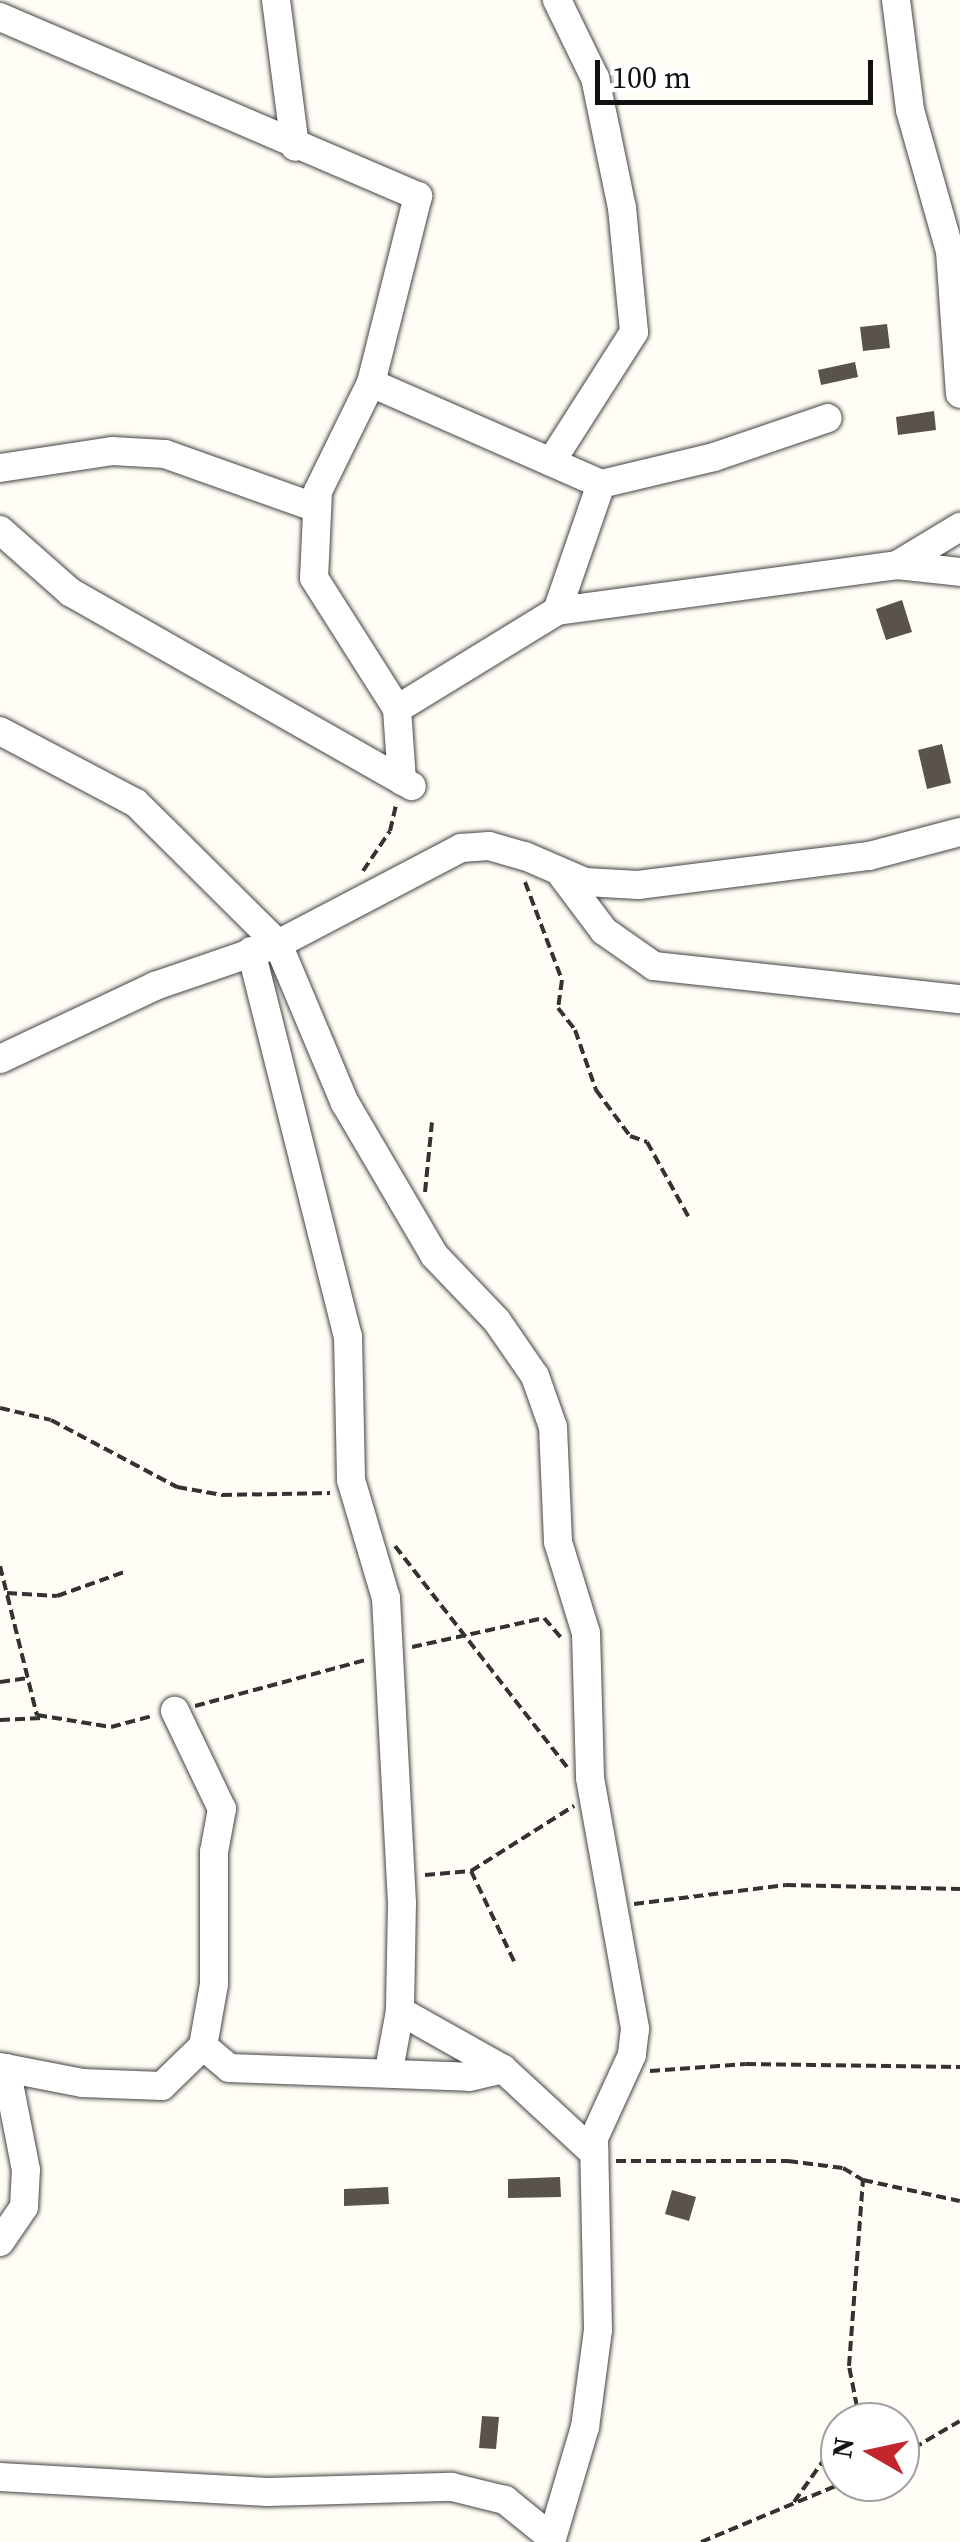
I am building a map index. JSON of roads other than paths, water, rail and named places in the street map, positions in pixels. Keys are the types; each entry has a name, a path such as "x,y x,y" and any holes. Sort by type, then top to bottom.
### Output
{"street":[{"path":"276,0 295,148"},
{"path":"551,462 634,332 622,208 596,78 557,0"},
{"path":"896,0 910,110 950,251 960,394"},
{"path":"0,17 295,148 418,196 371,383 318,491 314,578 397,708 404,787 70,592 0,530"},
{"path":"371,383 601,484 714,457 828,418"},
{"path":"0,468 112,451 165,454 317,508"},
{"path":"557,611 601,484"},
{"path":"897,564 960,527"},
{"path":"397,708 557,611 897,564 960,572"},
{"path":"0,731 136,803 265,947 344,1103 434,1255 497,1321 536,1376 552,1427 558,1542 582,1612 590,1778 634,2029 622,2073 598,2122 594,2153 598,2330 584,2427 552,2540 505,2500 452,2487 233,2491 0,2477"},
{"path":"0,1059 155,986 265,947 442,854 489,846 516,853 562,874 609,885 723,876 869,856 960,832"},
{"path":"562,874 604,931 654,966 960,999"},
{"path":"265,947 348,1336 351,1480 386,1598 402,1903 400,2012 388,2070"},
{"path":"0,2242 24,2207 26,2170 3,2068 82,2083 162,2086 203,2046 214,1984 214,1852 222,1809 175,1710"},
{"path":"400,2012 503,2069 594,2153"},
{"path":"203,2046 229,2068 332,2075 388,2070 469,2077 503,2069"}]}
